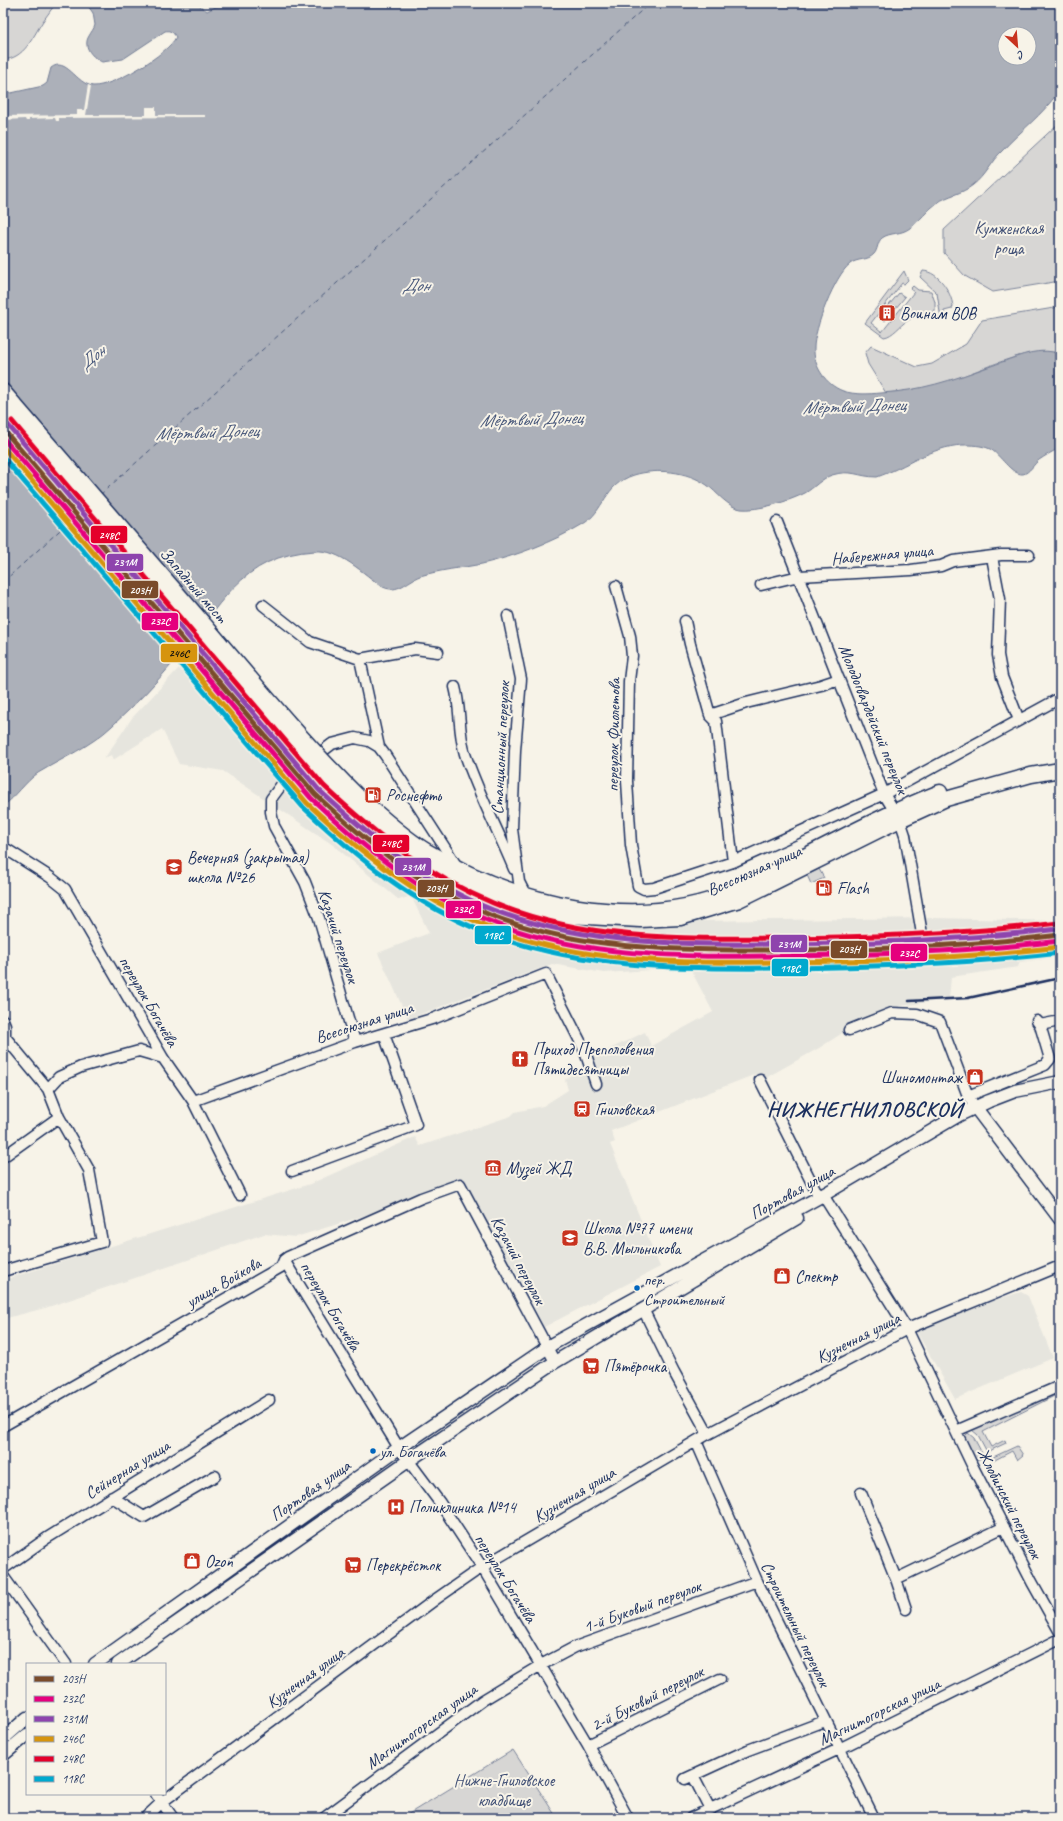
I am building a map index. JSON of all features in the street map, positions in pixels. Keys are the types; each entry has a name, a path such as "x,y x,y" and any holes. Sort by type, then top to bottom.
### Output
{"highway":[{"name":"Западный мост","path":"3,391 358,804"},
{"name":"Западный мост","path":"3,411 317,774 358,804"},
{"name":"Всесоюзная улица","path":"447,867 457,881 522,906 570,916 640,920 680,918 739,900 943,791 993,775 1060,762"},
{"name":"Всесоюзная улица","path":"358,804 385,837 420,861 447,867 526,896 570,906 641,910 677,908 733,891 897,816 946,799 1031,775 1060,770"}],"main road":[{"name":"Портовая улица","path":"96,1663 399,1448 547,1348 962,1122 977,1110 1015,1091 1060,1082"},
{"name":"Портовая улица","path":"977,1110 1016,1099 1060,1090"},
{"path":"977,1110 1008,1149 1060,1220"},
{"name":"Портовая улица","path":"119,1663 408,1461 555,1362 823,1197"},
{"path":"3,1738 26,1719"},
{"path":"3,1755 26,1736"}],"street":[{"name":"Молодогвардейский переулок","path":"778,522 884,794 897,816 905,835 922,934"},
{"name":"Набережная улица","path":"761,585 798,576 911,570 941,566 953,560 1029,555"},
{"path":"992,557 1000,599 998,655 1002,678 1019,720"},
{"name":"переулок Фиолетова","path":"616,586 630,636 632,656 629,681 627,781 631,845 638,886 644,889 654,888 733,862"},
{"path":"263,605 310,642 360,659 415,649 438,652"},
{"name":"Станционный переулок","path":"508,616 521,678 515,750 512,829 519,882"},
{"path":"684,620 710,715 716,721 733,862 884,794 1060,698"},
{"path":"360,659 379,747 385,755 447,867"},
{"path":"710,715 746,703 821,685 839,679"},
{"name":"Станционный переулок","path":"455,688 465,753 491,819 499,833 526,896"},
{"name":"Казачий переулок","path":"355,1042 319,918 305,882 274,826 271,812 272,799 285,780 332,744 354,738 369,741 379,747"},
{"name":"переулок Богачёва","path":"3,847 50,877 65,889 163,1058 193,1101 240,1195"},
{"name":"Всесоюзная улица","path":"193,1101 355,1042 435,1018 546,974 584,1049 596,1084"},
{"path":"848,1030 892,1013 917,1014 940,1022 968,1096 977,1110"},
{"path":"3,1020 5,1025 4,1036 48,1090 59,1117 89,1170 102,1242 3,1272"},
{"path":"968,1096 1045,1064 1050,1059 1039,1023 1060,1021"},
{"path":"292,1171 416,1125 384,1034"},
{"path":"48,1090 59,1077 81,1067 139,1051 163,1058"},
{"name":"Жлобинский переулок","path":"760,1080 823,1197 907,1329 1004,1527 1045,1607 1060,1632"},
{"path":"3,1157 59,1117"},
{"name":"улица Войкова","path":"3,1426 281,1267 284,1260 345,1230 384,1215 421,1198 460,1184 462,1188"},
{"name":"Казачий переулок","path":"462,1188 547,1348"},
{"name":"переулок Богачёва","path":"284,1260 399,1448 440,1503 482,1567 541,1665 628,1818"},
{"name":"Кузнечная улица","path":"166,1793 482,1567 708,1434 907,1329 1060,1266"},
{"path":"643,1309 674,1372 708,1434"},
{"path":"547,1348 555,1362"},
{"path":"956,1431 1060,1386"},
{"name":"Сейнерная улица","path":"3,1568 47,1538 269,1400"},
{"name":"Строительный переулок","path":"696,1441 757,1581 874,1818"},
{"path":"112,1497 144,1517 215,1476"},
{"path":"860,1492 896,1579 906,1609"},
{"path":"896,1579 1004,1527"},
{"path":"3,1576 65,1663"},
{"name":"1-й Буковый переулок","path":"541,1665 575,1647 757,1581"},
{"name":"Магнитогорская улица","path":"691,1818 839,1749 1060,1639"},
{"name":"Магнитогорская улица","path":"324,1818 483,1700 541,1665"},
{"name":"2-й Буковый переулок","path":"588,1746 720,1679"},
{"name":"Магнитогорская улица","path":"710,1809 689,1778 748,1750 825,1721"},
{"path":"159,1798 173,1818"},
{"name":"Кузнечная улица","path":"145,1818 159,1798"}],"shaded area":[{"path":"196,650 303,771 350,814 448,880 694,921 933,918 1060,921 1060,957 1020,962 1018,967 951,977 949,999 901,1006 855,1025 819,1048 769,1076 761,1084 756,1074 611,1131 615,1142 610,1144 660,1267 544,1327 512,1264 508,1265 470,1197 466,1184 296,1237 264,1234 45,1308 3,1319 3,1280 310,1184 415,1137 420,1146 511,1116 515,1112 543,1106 568,1090 565,1079 583,1067 587,1060 645,1032 651,1046 713,1012 685,959 670,961 651,970 604,973 552,964 408,1019 378,953 429,933 411,896 399,900 333,845 223,771 179,764 162,729 113,760 111,755 104,759 132,718"},
{"path":"1021,1292 1028,1296 1053,1358 955,1399 916,1331 985,1303"}],"green space":[{"path":"3,3 56,3 27,46 17,55 3,60"},
{"name":"Кумженская роща","path":"1060,122 1060,281 993,292 965,276 944,253 944,230"},
{"path":"904,271 908,280 904,284 902,283 871,323 882,332 914,292 910,289 913,286 918,290 931,291 935,302 935,312 914,317 890,335 884,337 865,323"},
{"path":"923,271 929,272 939,279 950,295 953,306 952,309 944,311 945,318 941,319 937,293 920,277"},
{"path":"899,293 905,297 885,321 880,316"},
{"path":"1060,307 1060,354 1048,352 1033,353 1017,357 927,388 886,393 868,364 865,353 871,346 917,367 932,364 966,344 982,320"},
{"path":"819,869 824,878 811,884 807,875"},
{"path":"1058,1389 1060,1393 983,1432 991,1447 1005,1440 1006,1443 987,1452 978,1435 972,1430"},
{"path":"968,1433 974,1438 984,1457 975,1461 963,1438"},
{"path":"1017,1446 1023,1455 1017,1460 1012,1451 993,1461 991,1458"},
{"name":"Нижне-Гниловское кладбище","path":"513,1750 557,1818 402,1818"}],"water":[{"name":"Дон","path":"86,3 199,3 201,7 207,11 224,3 1060,3 1060,65 1058,92 1038,116 998,155 973,185 937,203 907,230 885,236 879,242 872,256 853,262 844,270 832,290 821,316 815,339 814,355 818,368 826,380 831,384 843,391 872,394 923,387 975,372 1014,357 1033,352 1042,351 1060,354 1060,448 1039,460 1023,474 1014,471 994,452 987,448 962,445 940,449 877,477 839,473 825,478 799,496 773,505 748,509 736,508 722,499 711,488 699,480 672,472 662,471 643,473 624,479 616,485 590,519 559,537 521,553 495,561 420,576 398,588 393,589 383,587 351,563 324,551 289,555 268,562 250,573 234,587 169,667 121,718 95,740 38,773 3,806 3,89 11,93 43,86 47,83 51,68 56,65 62,65 81,81 87,84 93,86 102,85 139,68 162,52 176,37 171,32 165,31 123,59 102,62 92,55 87,44 87,40 95,25 93,13"}],"pier":[{"path":"88,85 91,86 86,115 146,115 146,107 156,107 156,115 205,115 205,117 59,118 59,121 56,121 55,118 29,119 29,121 26,121 25,119 3,120 3,116 77,115 77,110 84,110"},
{"path":"3,382 209,620 181,657 3,449"}],"ferry route":[{"path":"100,495 650,3"},
{"path":"3,582 81,511"}],"railway":[{"path":"909,1001 968,998 1060,978"}],"transit line":[{"name":"248С","path":"12,421 324,786 382,837 424,867 469,892 493,903 563,925 635,935 672,937 817,938 886,936 990,930 1059,923"},
{"name":"231М","path":"8,425 319,790 359,825 401,858 445,887 469,899 493,910 528,922 563,930 599,936 671,943 816,944 886,942 989,936 1059,929"},
{"name":"203Н","path":"3,429 315,794 355,830 397,863 442,892 465,904 490,915 526,927 562,936 598,942 672,949 783,950 887,948 956,945 1060,935"},
{"name":"232C","path":"3,438 311,798 351,834 393,868 439,897 462,909 487,920 558,942 632,953 669,955 817,956 887,954 991,948 1060,941"},
{"name":"246С","path":"3,447 307,803 368,856 412,887 459,914 519,938 556,947 592,954 667,961 816,962 886,960 990,954 1060,947"},
{"name":"118С","path":"3,457 303,807 344,844 388,878 410,894 459,921 484,932 520,944 557,953 594,960 669,967 817,968 887,966 991,960 1060,953"}],"place":[{"name":"Воинам ВОВ","path":"887,313"},
{"name":"Роснефть","path":"373,795"},
{"name":"Вечерняя (закрытая) школа №26","path":"174,867"},
{"name":"Flash","path":"824,888"},
{"name":"Приход Преполовения Пятидесятницы","path":"520,1059"},
{"name":"Шиномонтаж","path":"975,1077"},
{"name":"Гниловская","path":"582,1109"},
{"name":"Музей ЖД","path":"493,1168"},
{"name":"Школа №77 имени В.В. Мыльникова","path":"570,1238"},
{"name":"Спектр","path":"782,1276"},
{"name":"пер. Строительный","path":"637,1288"},
{"name":"Пятёрочка","path":"591,1366"},
{"name":"ул. Богачёва","path":"373,1451"},
{"name":"Поликлиника №14","path":"396,1507"},
{"name":"Ozon","path":"192,1561"},
{"name":"Перекрёсток","path":"353,1565"}],"district":[{"name":"НИЖНЕГНИЛОВСКОЙ","path":"865,1109"}],"water label":[{"name":"Мёртвый Донец","path":"854,406"},
{"name":"Мёртвый Донец","path":"531,419"},
{"name":"Мёртвый Донец","path":"207,432"}]}
